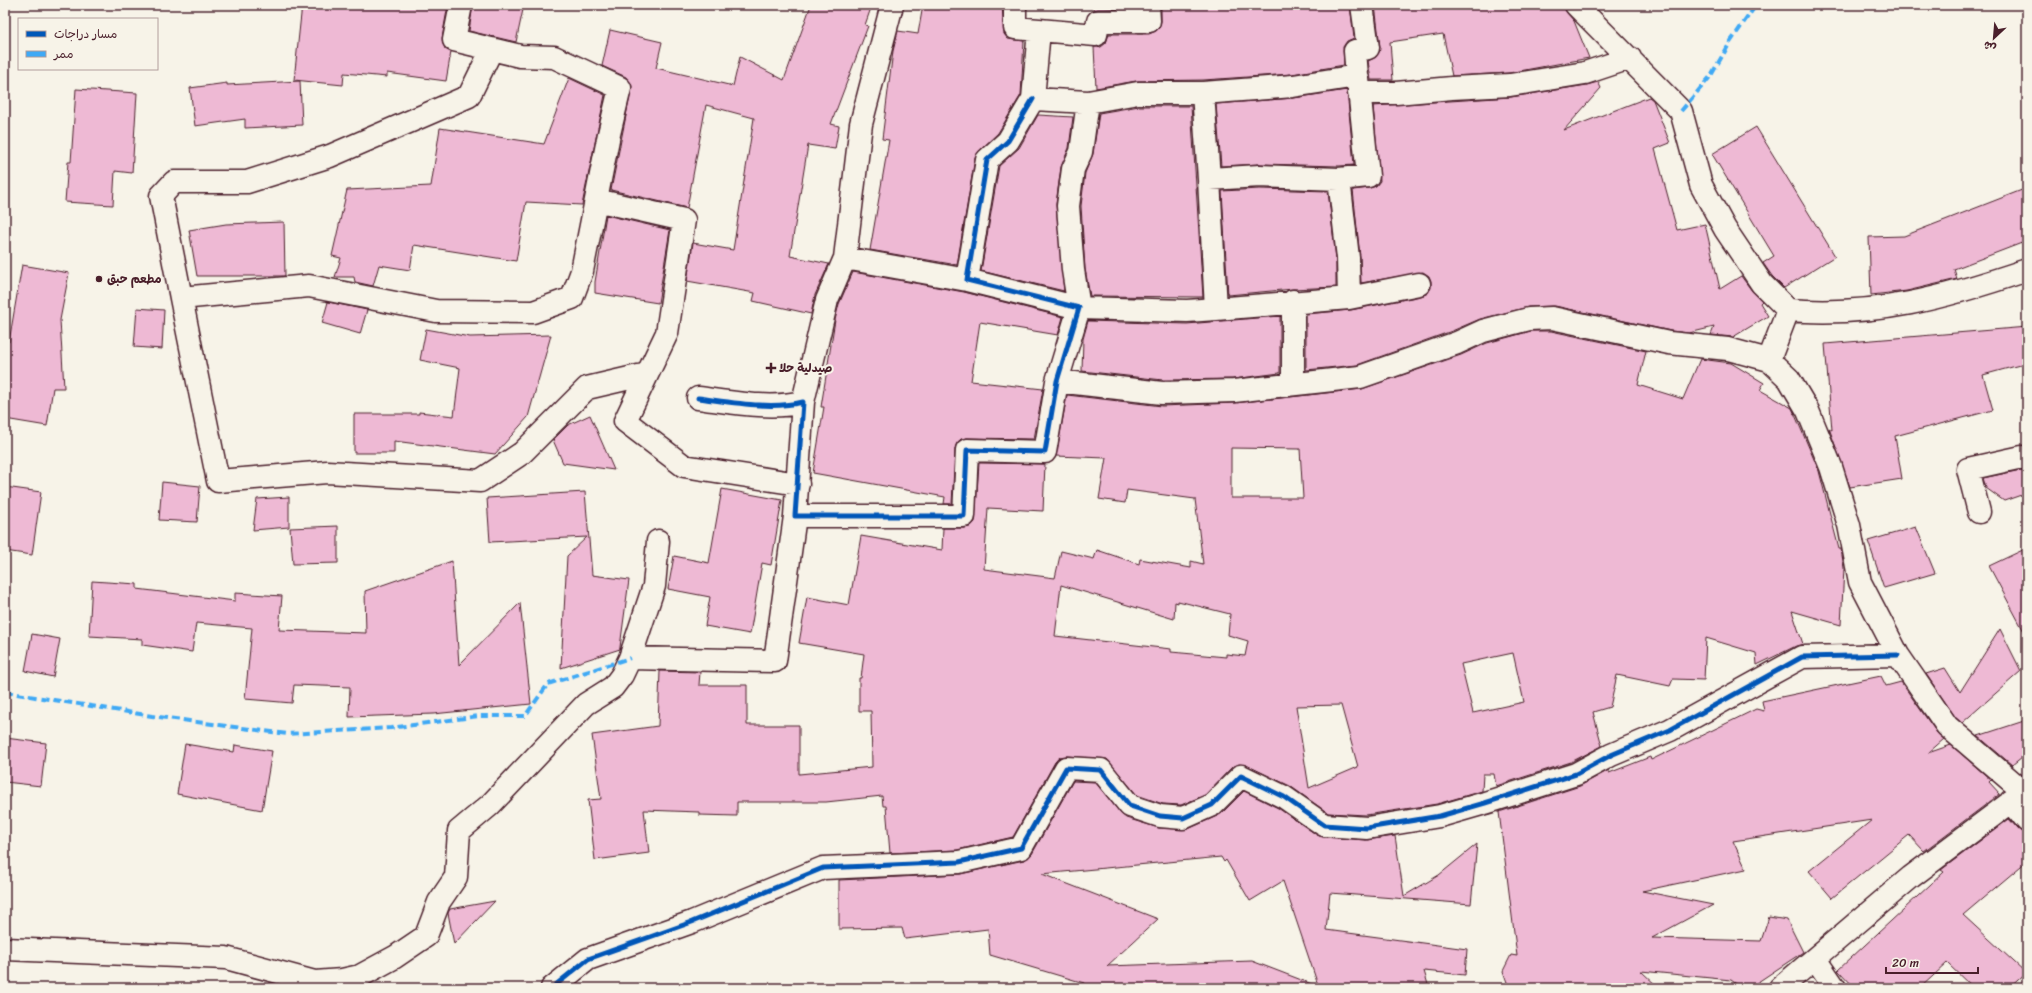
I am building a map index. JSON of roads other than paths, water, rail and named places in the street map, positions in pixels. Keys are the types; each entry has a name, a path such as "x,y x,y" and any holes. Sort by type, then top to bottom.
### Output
{"street":[{"path":"181,298 309,286 436,311 533,312 572,298 582,271 609,134 620,88 554,57 520,56 454,40 461,5"},
{"path":"630,658 775,661 795,516 803,402 827,300 845,258 861,124 892,5"},
{"path":"1015,5 1015,28 1096,36 1098,21 1149,21 1148,5"},
{"path":"1209,179 1260,176 1339,179 1368,176 1354,51 1368,48 1362,5"},
{"path":"1576,5 1681,111 1701,185 1725,229 1762,284 1788,310 1820,313 1864,311 1921,302 2027,270"},
{"path":"968,280 987,160 1008,141 1033,99 1039,30"},
{"path":"492,49 470,96 330,156 247,182 174,182 161,196 218,481 327,472 480,481 522,453 587,388 647,374"},
{"path":"1033,99 1088,102 1138,94 1203,93 1293,86 1358,84 1396,93 1510,85 1585,74 1630,58"},
{"path":"1203,93 1216,309"},
{"path":"795,516 964,516 966,450 1045,452 1057,381 1079,308 1073,270 1068,206 1072,169 1081,152 1088,102"},
{"path":"1339,179 1348,258 1349,298"},
{"path":"596,200 684,220 667,332 625,421 684,466 798,484"},
{"path":"845,258 968,280 1079,308 1187,311 1216,309 1293,301 1349,298 1419,284"},
{"path":"1292,384 1293,301"},
{"path":"1769,360 1788,310"},
{"path":"1057,381 1162,393 1234,391 1360,377 1457,344 1483,331 1528,319 1552,318 1668,343 1728,349 1769,360 1789,379 1808,411 1831,467 1849,525 1860,582 1898,655 1947,726 2021,794 2027,821"},
{"path":"698,398 742,403 793,405 803,402"},
{"path":"1979,512 1968,469 2022,457 2027,459"},
{"path":"5,949 226,958 315,982 342,980 360,976 395,957 426,936 439,902 456,877 459,831 490,805 586,704 613,687 622,675 630,658 654,586 658,541"},
{"path":"552,988 588,958 692,922 823,868 959,862 1021,848 1066,768 1101,770 1130,806 1160,816 1183,818 1212,805 1241,776 1284,798 1324,825 1367,828 1440,816 1576,774 1611,755 1670,730 1802,657 1898,655"},
{"path":"1780,988 1911,877 2021,794"},
{"path":"1815,959 1835,988"}],"place":[{"name":"مطعم حبق","path":"99,279"},
{"name":"صيدلية حلا","path":"771,368"}]}
